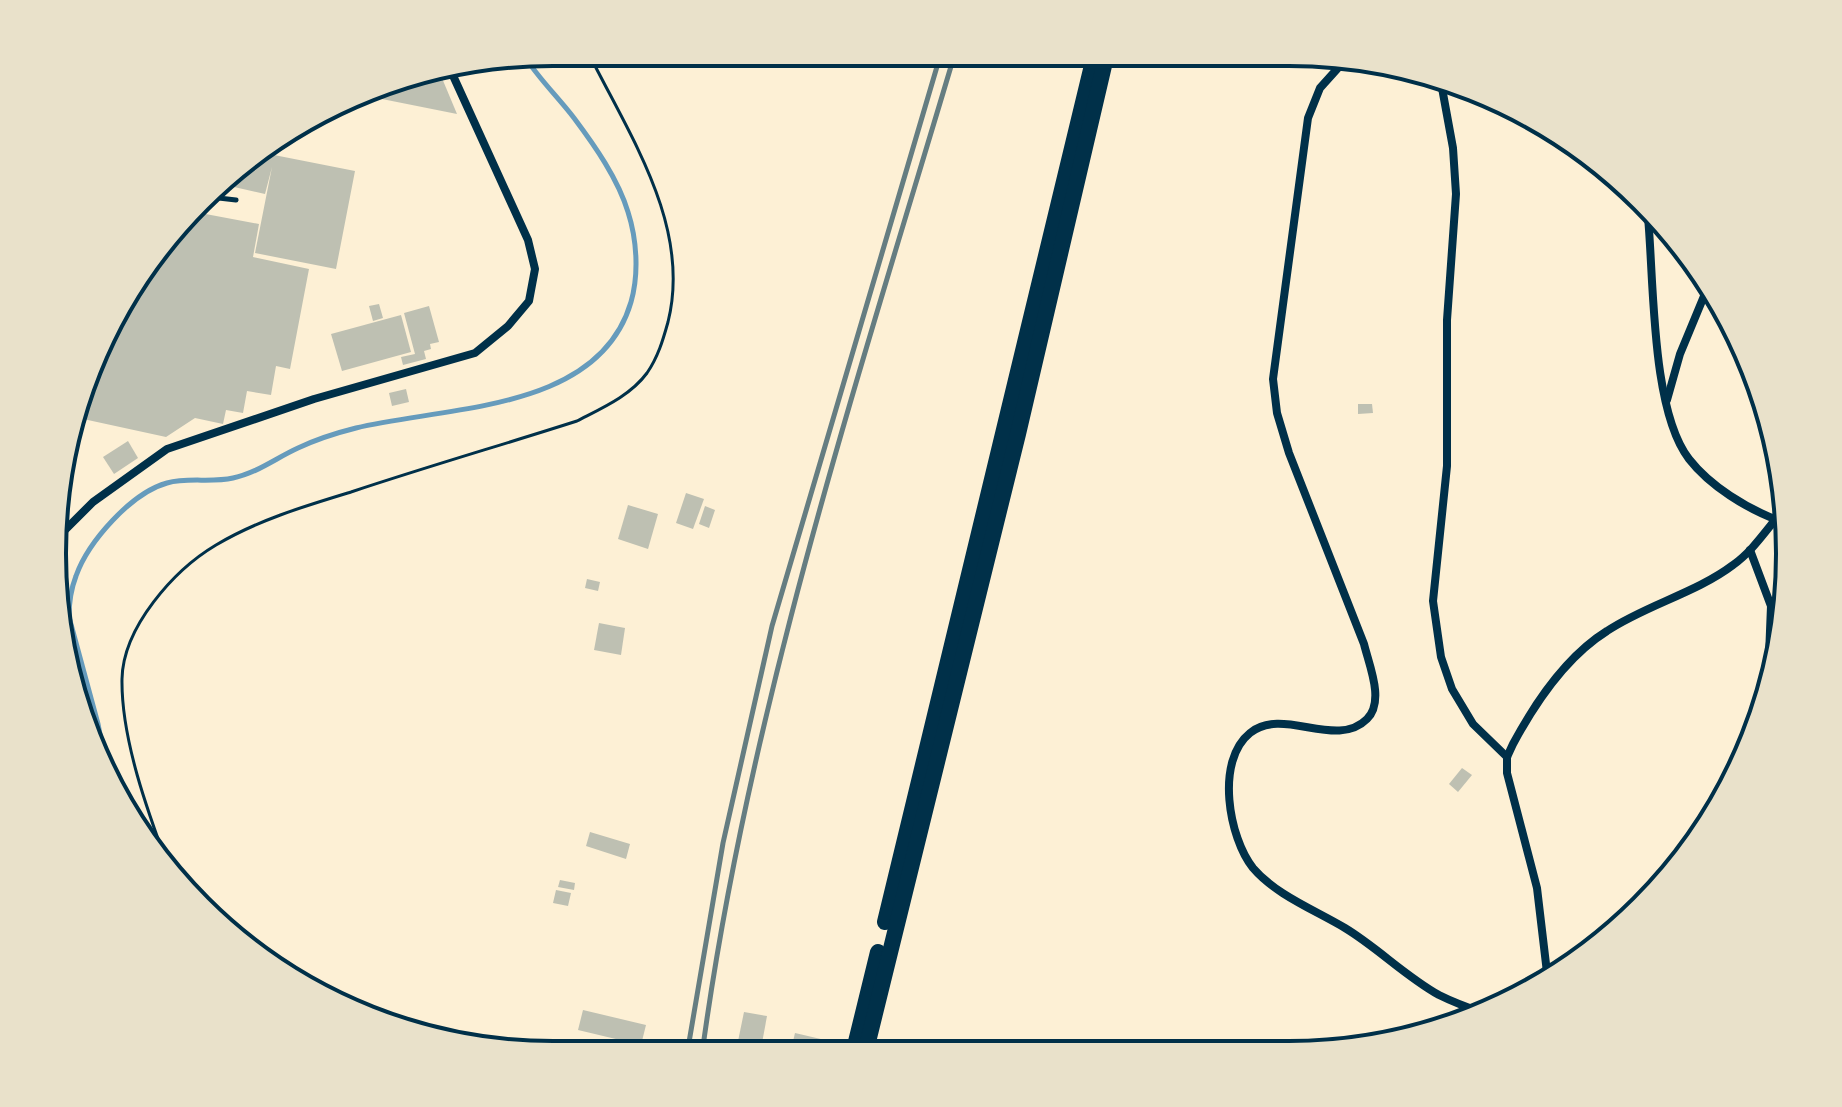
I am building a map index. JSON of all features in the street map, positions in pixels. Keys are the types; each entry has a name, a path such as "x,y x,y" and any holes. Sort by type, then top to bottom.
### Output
{"highway":[{"path":"856,1041 1092,66"},
{"path":"868,1041 1018,434 1104,66"}],"street":[{"path":"1337,69 1320,88 1308,118 1273,379 1277,413 1289,453 1364,644 1375,697 1373,712 1364,722 1345,730 1269,724 1251,732 1241,744 1232,764 1229,791 1232,820 1240,849 1272,886 1347,929 1438,994 1468,1006"},
{"path":"67,528 93,502 167,449 314,399 475,353 508,326 529,301 535,269 528,240 453,76"},
{"path":"1443,91 1453,148 1456,194 1447,320 1447,466 1433,601 1441,657 1452,689 1473,724 1507,757"},
{"path":"1649,225 1660,369 1666,405 1688,458 1725,491 1775,519"},
{"path":"1666,405 1671,378 1703,298"},
{"path":"1546,967 1537,888 1507,773 1507,757 1521,729 1569,663 1605,631 1724,572 1775,524"},
{"path":"1750,550 1771,606 1770,629"}],"lane":[{"path":"220,198 236,200"}],"path":[{"path":"158,837 146,804 127,725 122,678 127,652 145,614 174,576 216,545 273,517 577,421 618,400 646,374 662,346 674,301 675,264 668,233 653,182 595,66"}],"building":[{"path":"442,79 457,114 379,98"},
{"path":"274,155 355,171 336,269 255,253 272,167 265,194 232,187"},
{"path":"204,214 259,224 253,257 309,269 290,369 276,366 271,395 247,391 243,413 226,410 223,424 195,418 166,437 85,419 103,367 148,283"},
{"path":"379,304 383,318 373,321 369,306"},
{"path":"429,306 439,342 430,344 431,349 424,351 426,359 403,365 401,357 415,354 404,313"},
{"path":"401,315 411,352 342,371 331,334"},
{"path":"406,389 409,402 392,406 389,393"},
{"path":"1358,404 1372,404 1373,413 1358,414"},
{"path":"128,441 138,458 114,474 103,457"},
{"path":"686,493 704,499 693,529 676,523"},
{"path":"628,505 658,514 648,549 618,539"},
{"path":"705,506 715,510 709,528 699,524"},
{"path":"587,579 600,582 598,591 585,588"},
{"path":"599,623 625,628 621,655 594,650"},
{"path":"1462,768 1472,775 1458,792 1449,784"},
{"path":"590,832 630,844 626,859 586,846"},
{"path":"560,880 575,883 574,890 558,887"},
{"path":"556,890 571,893 568,906 553,903"},
{"path":"583,1010 646,1025 642,1041 624,1041 578,1030"},
{"path":"744,1012 767,1016 762,1041 738,1041"},
{"path":"795,1033 825,1040 825,1041 793,1041"}],"waterway":[{"path":"69,607 76,576 90,549 112,520 153,488 183,480 242,476 305,445 341,432 516,398 554,384 587,365 614,338 631,302 635,280 635,245 628,212 598,151 532,67"},
{"path":"71,626 99,729"}],"railway":[{"path":"689,1041 723,843 772,626 937,66"},
{"path":"704,1041 722,926 776,674 844,424 951,66"}]}
